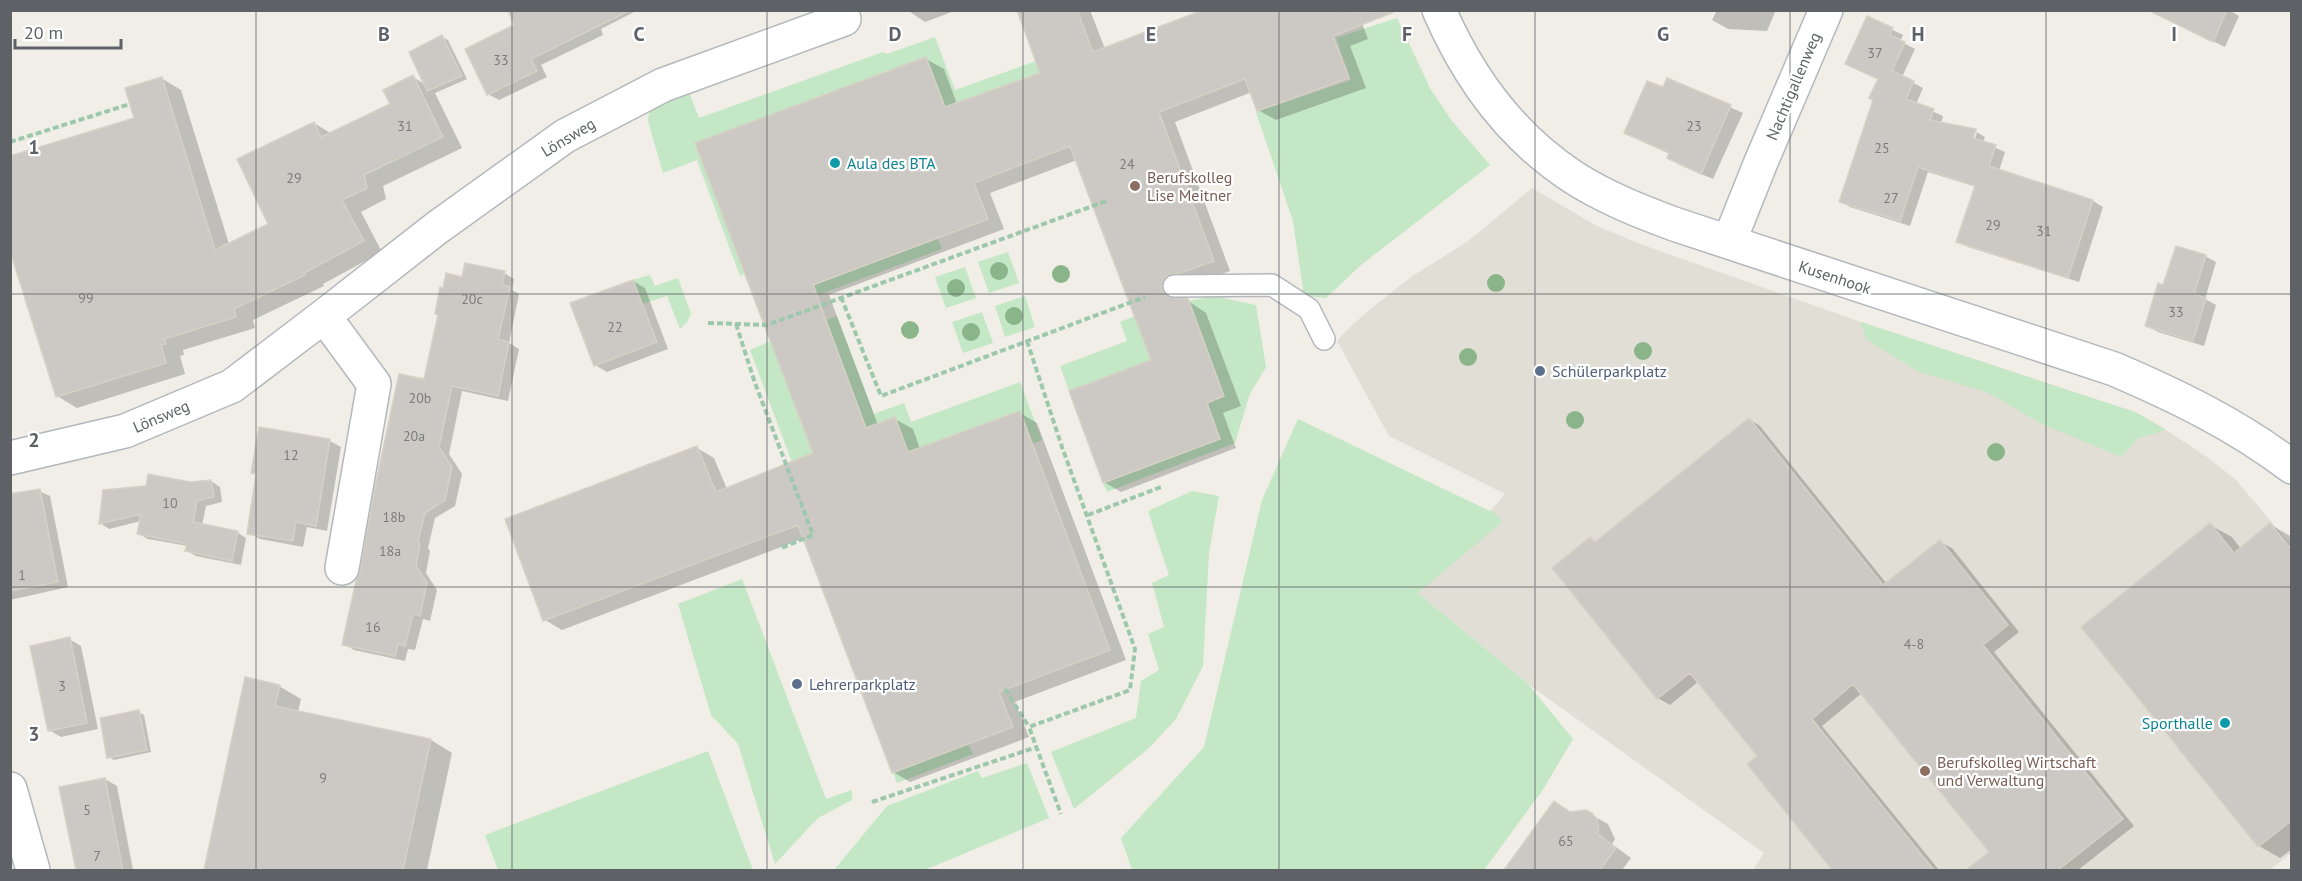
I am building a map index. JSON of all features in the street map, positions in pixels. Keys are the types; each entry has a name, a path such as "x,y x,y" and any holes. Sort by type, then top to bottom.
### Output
{"street":[{"name":"Kusenhook","path":"1439,10 1450,35 1479,84 1509,123 1539,151 1574,177 1621,203 1674,224 2114,369 2171,394 2217,418 2263,445 2292,467"},
{"name":"Nachtigallenweg","path":"1729,242 1826,10"},
{"name":"Lönsweg","path":"10,458 125,431 232,386 438,227 565,136 663,85 844,19"},
{"path":"324,316 374,384 342,568"},
{"path":"12,803 33,870"}],"lane":[{"path":"1174,285 1272,285 1309,309 1324,339"}],"path":[{"path":"10,142 130,104"},
{"path":"708,323 767,325 1109,200"},
{"path":"841,297 881,396 1145,297"},
{"path":"736,324 755,383 813,535 781,548"},
{"path":"1027,341 1062,447 1136,650 1130,690 1029,727"},
{"path":"1088,515 1161,487"},
{"path":"1005,689 1029,727 1061,814"},
{"path":"872,802 1037,747"}],"shaded area":[{"path":"1532,188 1597,226 1643,245 1861,322 2135,412 2207,457 2235,479 2291,545 2291,853 2270,870 1753,870 1764,853 1528,684 1418,593 1505,494 1389,436 1337,341 1374,306 1414,275 1467,242"}],"green space":[{"path":"1397,18 1431,90 1452,121 1490,165 1361,265 1326,298 1304,296 1293,221 1256,112 1351,80 1336,38"},
{"path":"935,37 955,90 1036,61 1040,73 945,107 926,57 696,143 744,274 740,276 697,160 663,173 648,121 650,107 688,90 699,118 883,52 887,54"},
{"path":"938,239 942,249 818,295 814,284"},
{"path":"1008,252 1019,283 989,293 978,262"},
{"path":"965,267 976,298 946,308 935,277"},
{"path":"650,275 655,286 678,278 691,314 680,329 667,296 642,304 633,280"},
{"path":"1025,296 1035,327 1005,337 995,306"},
{"path":"1213,296 1256,305 1266,367 1250,394 1235,443 1107,492 1103,483 1220,439 1207,403 1224,396 1189,301"},
{"path":"982,312 993,343 963,353 952,322"},
{"path":"837,316 874,414 904,403 911,422 1020,382 1042,440 1032,444 908,452 895,417 866,428 826,320"},
{"path":"1135,316 1151,360 1069,391 1060,366 1127,341 1120,322"},
{"path":"1861,322 2135,412 2166,430 2138,438 2121,457 2042,424 1987,392 1919,372 1866,339"},
{"path":"771,341 847,545 821,540 750,350"},
{"path":"1298,419 1496,514 1502,522 1418,593 1528,684 1573,739 1542,791 1484,870 1132,870 1121,838 1204,747 1262,500"},
{"path":"1192,491 1219,496 1209,553 1203,666 1176,719 1149,748 1074,809 1051,752 1136,718 1141,681 1159,670 1148,634 1164,627 1152,583 1169,575 1148,511"},
{"path":"742,579 826,799 852,790 852,800 818,818 775,864 738,744 711,715 678,604"},
{"path":"968,744 973,754 897,783 893,772"},
{"path":"708,751 753,870 498,870 485,835"},
{"path":"1027,763 1049,818 925,870 834,870 887,806 978,771 982,778"}],"building":[{"path":"508,10 631,10 531,59 537,71 487,95 465,49 514,25"},
{"path":"1017,10 1077,10 1093,52 1203,10 1394,12 1333,36 1349,78 1257,111 1245,79 1159,112 1214,261 1168,275 1163,279 1161,287 1163,293 1168,297 1189,301 1224,396 1207,403 1220,439 1103,483 1069,391 1151,360 1070,146 974,183 988,219 813,285 866,428 895,417 908,452 1020,411 1110,650 999,692 1013,727 892,773 798,525 543,621 505,519 697,446 716,492 813,453 695,143 926,57 945,107 1040,73"},
{"path":"2148,10 2227,10 2213,42"},
{"path":"1867,16 1893,28 1890,35 1905,42 1892,71 1914,81 1906,99 1934,109 1930,120 1976,129 1973,138 1996,145 1989,166 2093,200 2068,278 1956,242 1975,186 1918,167 1900,221 1839,202 1873,100 1869,98 1878,79 1845,64"},
{"path":"442,35 462,76 427,91 409,52"},
{"path":"413,75 443,137 364,175 367,188 342,200 364,241 304,273 305,275 234,309 236,317 164,339 166,344 161,345 166,363 56,397 10,251 10,156 134,118 125,88 162,77 215,250 268,224 237,159 314,122 321,137 390,104 383,90"},
{"path":"1667,78 1731,105 1701,174 1667,158 1669,153 1624,133 1647,81 1663,87"},
{"path":"2176,246 2206,255 2194,294 2206,298 2193,341 2145,326 2158,283 2163,285"},
{"path":"465,263 505,271 502,285 510,287 498,339 509,342 498,396 452,386 439,447 452,467 445,500 425,513 418,541 420,544 416,566 427,583 420,616 413,614 405,646 398,644 395,656 342,645 360,571 399,374 424,379 438,315 435,314 440,287 443,288 446,273 462,277"},
{"path":"633,280 657,342 594,366 570,303"},
{"name":"Berufskolleg Wirtschaft und Verwaltung","path":"1749,418 1883,585 1940,540 2008,625 1983,645 2123,819 2058,870 1966,870 1989,852 1853,684 1812,719 1934,870 1832,870 1747,764 1757,756 1690,673 1657,699 1552,568 1590,537 1595,542"},
{"path":"259,427 330,439 316,526 296,522 293,541 247,534 256,474 251,473"},
{"path":"148,474 190,482 211,480 214,497 197,501 193,522 238,531 232,561 185,551 187,544 137,534 141,514 99,524 103,490 146,486"},
{"path":"40,489 58,582 10,591 10,494"},
{"name":"Sporthalle","path":"2210,523 2234,553 2270,523 2292,550 2292,820 2258,847 2081,627"},
{"path":"70,637 87,723 48,731 30,646"},
{"path":"245,677 280,685 275,706 431,739 403,870 204,870"},
{"path":"139,710 147,750 107,758 100,718"},
{"path":"105,778 123,870 76,870 59,787"},
{"path":"1554,801 1570,812 1586,810 1592,813 1597,820 1599,830 1597,833 1616,848 1600,870 1504,870"}],"place":[{"name":"Aula des BTA","path":"835,163"},
{"name":"Berufskolleg Lise Meitner","path":"1135,186"},
{"name":"Schülerparkplatz","path":"1540,371"},
{"name":"Lehrerparkplatz","path":"797,684"},
{"name":"Sporthalle","path":"2225,723"},
{"name":"Berufskolleg Wirtschaft und Verwaltung","path":"1925,771"}]}
